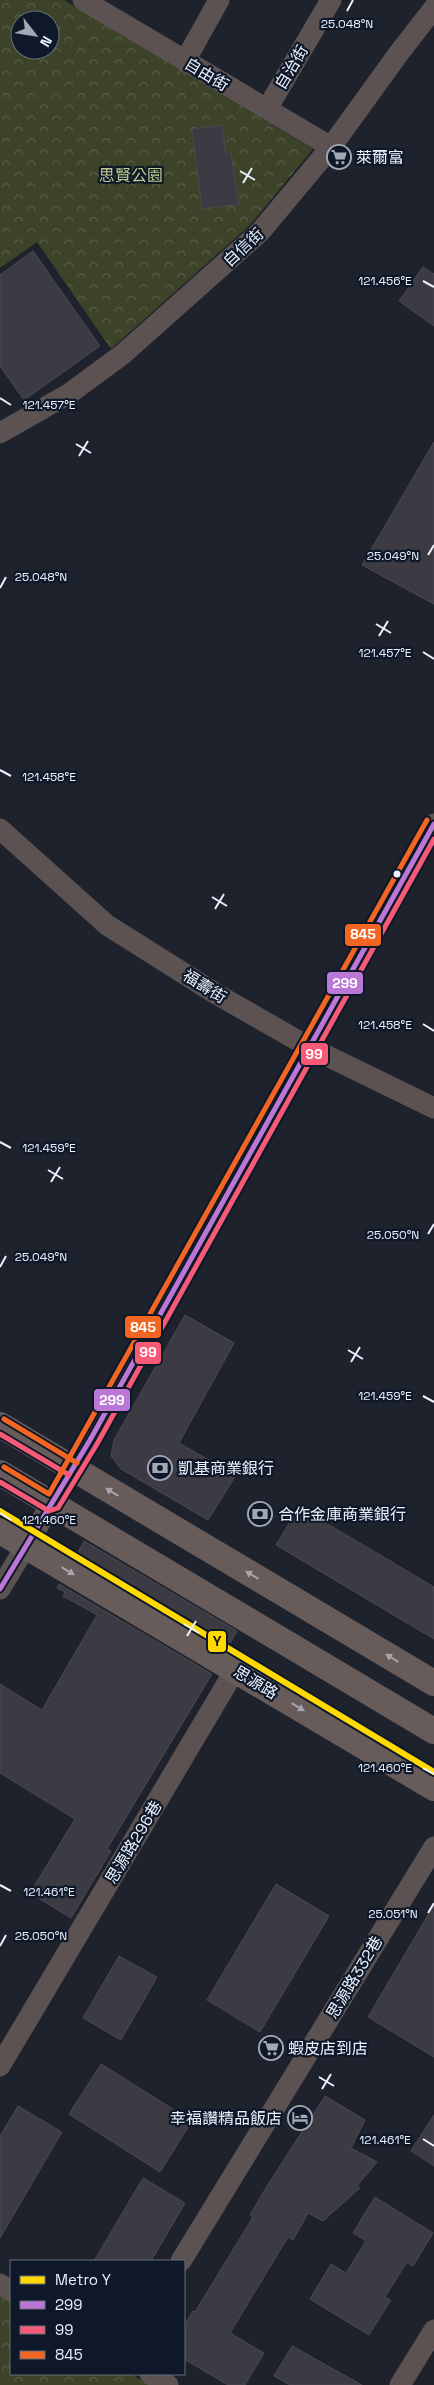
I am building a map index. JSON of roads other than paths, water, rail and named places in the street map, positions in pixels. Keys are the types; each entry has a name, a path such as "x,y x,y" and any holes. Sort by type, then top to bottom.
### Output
{"main road":[{"path":"0,1425 434,1683"},
{"path":"0,1473 434,1731"},
{"name":"思源路","path":"0,1531 434,1788"}],"street":[{"name":"自由街","path":"84,0 331,147"},
{"path":"185,60 219,0"},
{"name":"自治街","path":"267,109 332,0"},
{"name":"自信街","path":"0,433 70,394 123,354 260,232 331,147 434,8"},
{"path":"0,1588 73,1469 434,824"},
{"name":"福壽街","path":"0,829 107,925 218,995 310,1047 434,1108"},
{"name":"思源路296巷","path":"0,2066 235,1670"},
{"name":"思源路332巷","path":"182,2260 434,1847"},
{"path":"400,2385 434,2330"},
{"path":"152,2375 168,2385"}],"metro line":[{"name":"Y","path":"0,1511 434,1772"}],"place":[{"name":"萊爾富","path":"339,157"},
{"name":"凱基商業銀行","path":"160,1468"},
{"name":"合作金庫商業銀行","path":"260,1514"},
{"name":"蝦皮店到店","path":"271,2048"},
{"name":"幸福讚精品飯店","path":"300,2118"}],"park label":[{"name":"思賢公園","path":"131,175"}]}
